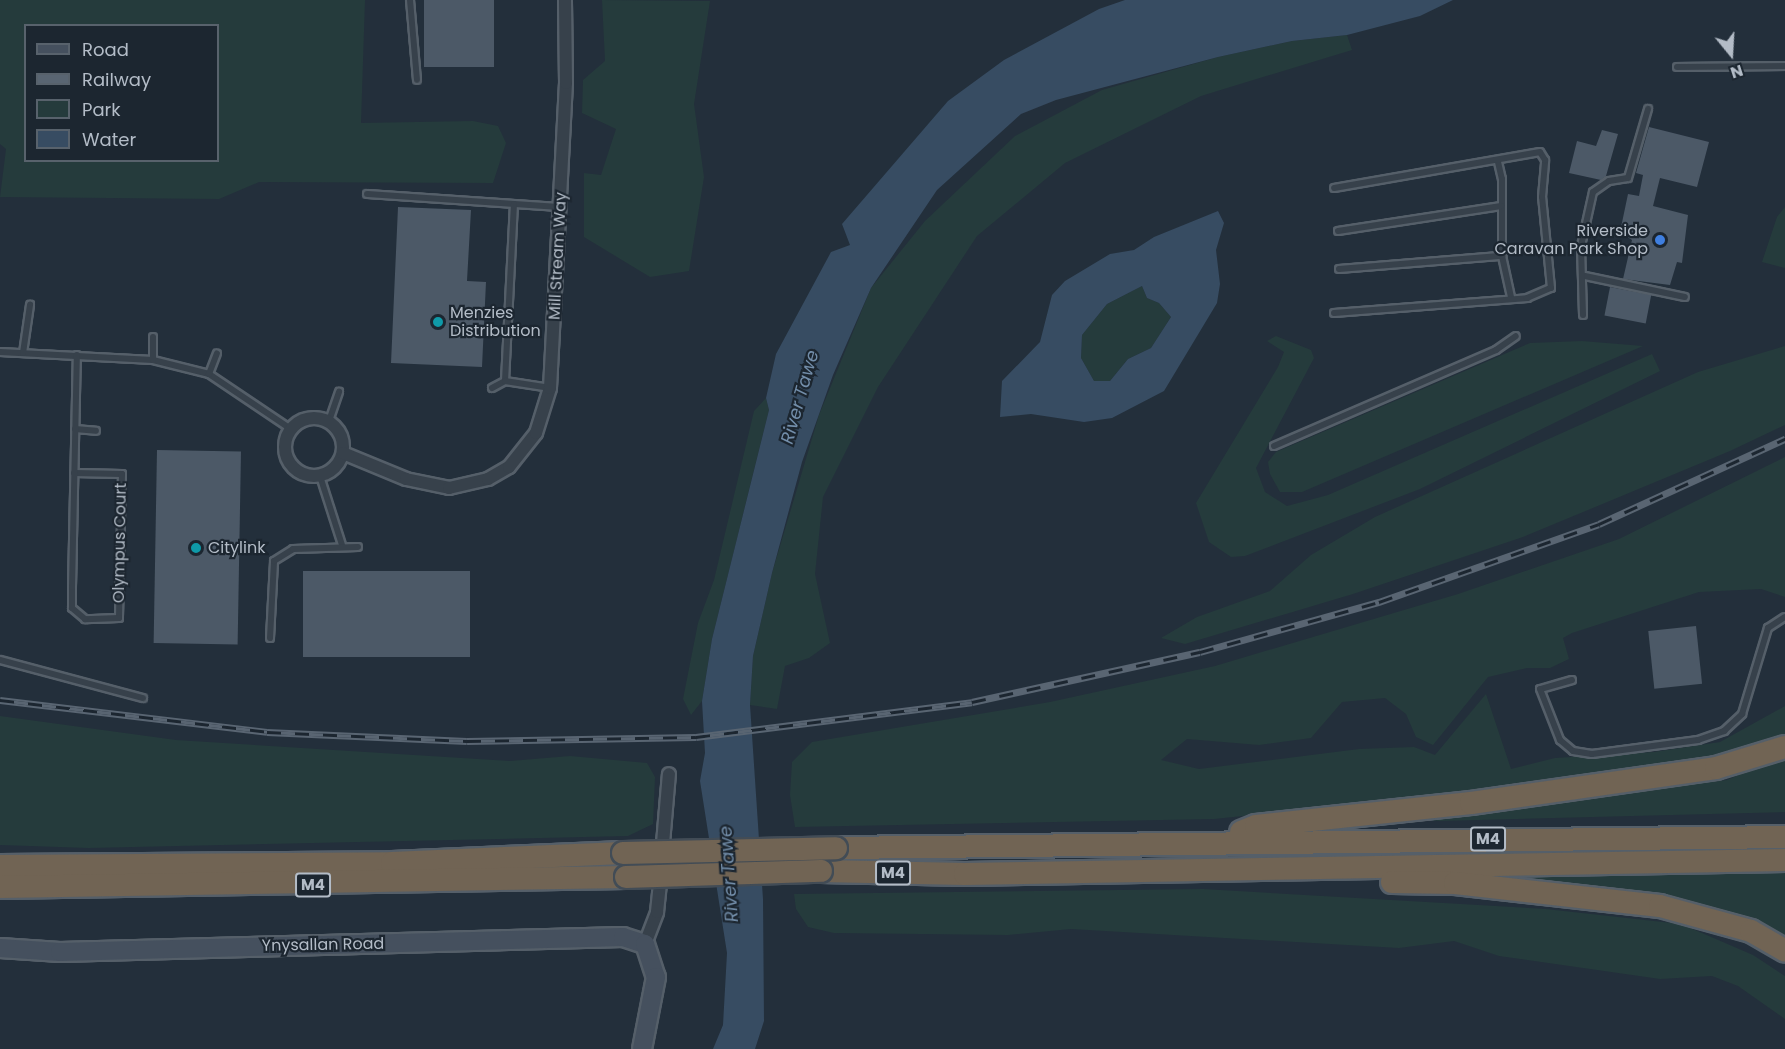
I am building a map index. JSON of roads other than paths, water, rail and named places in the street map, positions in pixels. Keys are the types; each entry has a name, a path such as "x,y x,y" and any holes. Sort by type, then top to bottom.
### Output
{"highway":[{"name":"M4","path":"1220,841 1256,826 1471,803 1716,768 1785,747"},
{"name":"M4","path":"0,866 392,863 623,853 1220,841 1785,837"},
{"name":"M4","path":"0,887 626,877 821,871 965,874 1785,861"},
{"name":"M4","path":"1325,868 1384,882 1455,883 1660,906 1751,931 1785,951"}],"street":[{"name":"Mill Stream Way","path":"343,453 423,485 471,484 516,459 536,433 550,388 560,207 565,0"},
{"path":"308,418 328,421 341,435 343,453 329,472 320,476 302,473 289,462 285,449 291,429 308,418"},
{"path":"642,1049 656,976 645,944 657,912 669,774"},
{"name":"Ynysallan Road","path":"0,948 60,952 623,938 645,944"}],"lane":[{"path":"410,0 417,80"},
{"path":"1677,67 1785,66"},
{"path":"1583,315 1585,276 1581,246 1593,192 1609,181 1628,178 1648,109"},
{"path":"1334,188 1498,162 1527,151 1540,152 1545,160 1542,197 1551,288 1543,294 1334,313"},
{"path":"1498,162 1502,256 1511,297"},
{"path":"367,194 560,207"},
{"path":"505,381 514,204"},
{"path":"1338,231 1501,206"},
{"path":"1340,268 1502,256"},
{"path":"1585,276 1685,297"},
{"path":"23,353 30,305"},
{"path":"1274,446 1496,350 1516,336"},
{"path":"153,337 153,360"},
{"path":"0,352 153,360 209,374 291,429"},
{"path":"209,374 217,353"},
{"name":"Olympus Court","path":"74,473 122,474 119,618 85,619 72,608 74,473 77,355"},
{"path":"492,388 505,381 550,388"},
{"path":"328,421 339,392"},
{"path":"75,429 96,431"},
{"path":"320,476 342,545"},
{"path":"270,638 274,561 293,549 342,545 358,548"},
{"path":"1572,680 1540,689 1560,740 1573,751 1592,754 1698,740 1724,731 1742,714 1768,628 1785,617"},
{"path":"0,660 143,698"}],"water":[{"name":"River Tawe","path":"1125,0 1453,0 1420,16 1347,35 1292,41 1218,57 1056,100 1021,114 937,190 871,288 833,375 802,462 772,573 753,656 750,705 763,899 764,1021 755,1049 713,1049 723,1025 727,953 700,781 705,753 702,701 712,639 769,410 766,398 776,354 831,252 850,245 842,224 948,101 1004,60 1099,9"},
{"path":"1218,211 1224,223 1216,250 1220,284 1217,303 1164,391 1112,418 1084,422 1031,414 1000,417 1002,381 1040,342 1052,295 1065,281 1110,254 1134,250 1154,237","holes":["1142,286 1147,298 1159,303 1171,317 1151,348 1128,359 1110,381 1094,381 1081,358 1082,335 1107,304"]}],"railway":[{"path":"0,700 267,732 467,741 696,737 972,702 1200,652 1379,602 1599,524 1785,439"}],"place":[{"name":"Riverside Caravan Park Shop","path":"1660,240"},
{"name":"Menzies Distribution","path":"438,322"},
{"name":"Citylink","path":"196,548"}]}
